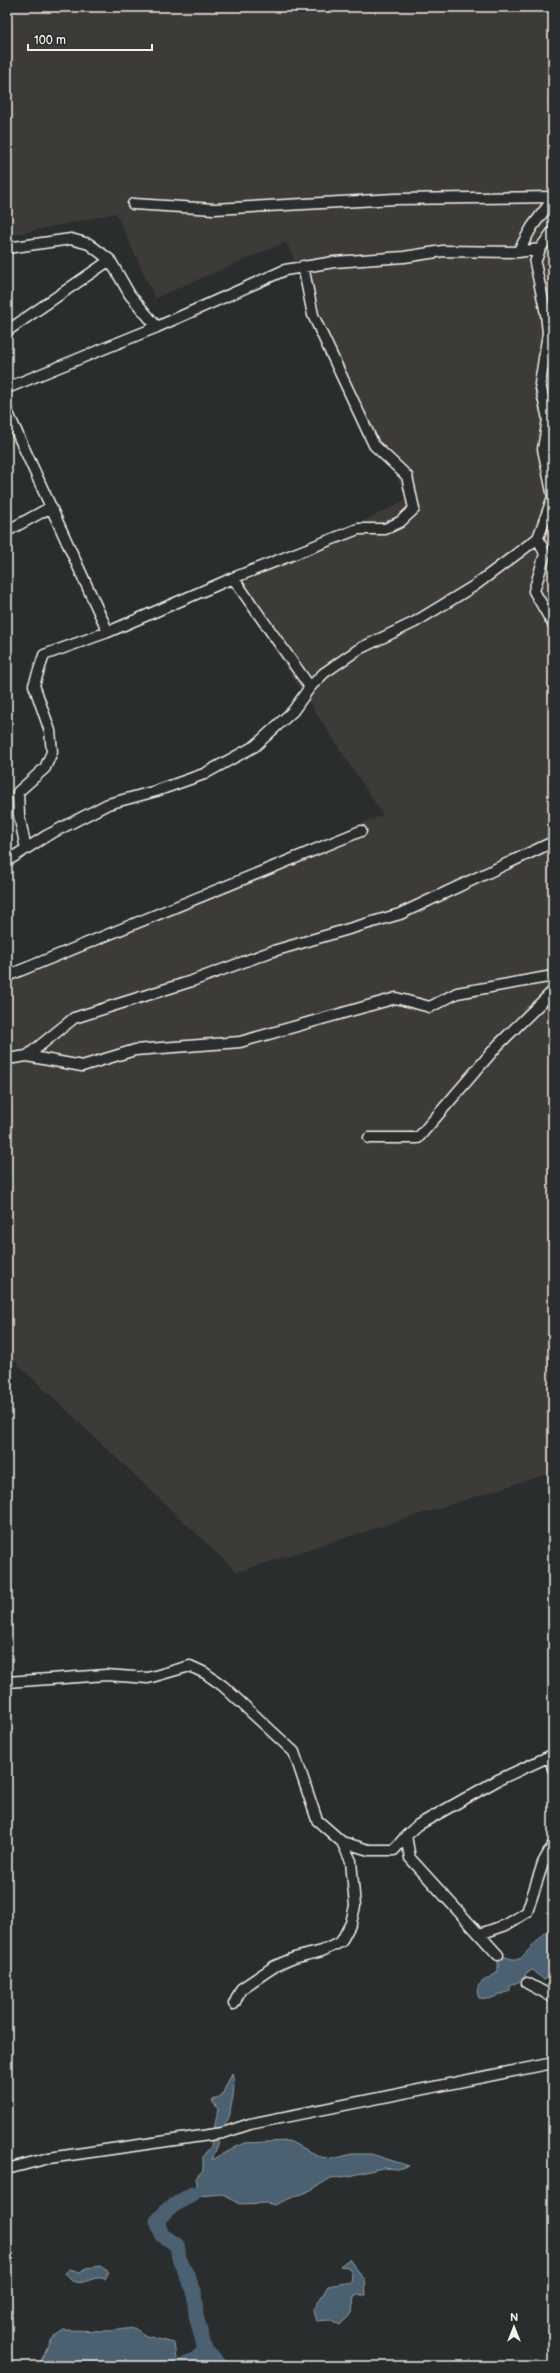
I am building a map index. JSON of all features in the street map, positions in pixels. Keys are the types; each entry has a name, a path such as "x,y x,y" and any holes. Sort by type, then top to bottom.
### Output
{"street":[{"path":"133,204 214,209 395,199 553,198"},
{"path":"518,252 532,227 553,198"},
{"path":"7,861 108,804 156,791 204,774 249,750 293,711 310,687 324,673 359,649 415,622 474,586 538,538 553,497 543,449 548,418 540,384 548,332 546,314 535,262 540,249 553,231"},
{"path":"7,248 71,239 89,244 110,260 130,295 157,327"},
{"path":"7,388 157,327 285,270 302,266 443,251 518,252 540,249"},
{"path":"7,331 110,260"},
{"path":"26,849 19,815 18,792 45,768 52,752 50,731 34,685 40,663 44,655 108,632 233,578 358,529 385,529 400,522 414,509 407,476 374,445 313,315 302,266"},
{"path":"7,410 108,632"},
{"path":"7,532 51,507"},
{"path":"538,538 545,554 534,591 553,624"},
{"path":"233,578 310,687"},
{"path":"7,976 361,831"},
{"path":"27,1056 74,1018 192,981 270,952 400,914 553,842"},
{"path":"7,1059 27,1056 82,1066 135,1050 240,1042 396,998 430,1007 457,993 553,976"},
{"path":"369,1138 418,1138 498,1045 553,991"},
{"path":"7,1682 106,1675 148,1678 190,1666 206,1674 222,1686 294,1752 317,1820 342,1842 351,1861 355,1906 351,1923 341,1942 322,1951 294,1958 275,1966 241,1989 234,2004"},
{"path":"394,1850 418,1825 498,1780 551,1754 553,1769"},
{"path":"406,1836 410,1858"},
{"path":"342,1842 369,1850 394,1850 410,1858 498,1955"},
{"path":"480,1934 506,1925 528,1912 543,1863 553,1845"},
{"path":"351,1861 354,1857 369,1850"},
{"path":"526,1983 553,1997"},
{"path":"7,2169 49,2158 223,2133 250,2124 553,2062"}],"shaded area":[{"path":"7,7 553,7 553,1472 237,1572 7,1354 7,1189 14,1180 7,1174 7,971 383,815 234,588 407,499 286,242 155,298 116,213 7,236"}],"water":[{"path":"547,1931 553,1931 553,1975 544,1980 533,1970 526,1973 524,1979 510,1986 510,1991 489,1999 479,1998 477,1993 479,1985 498,1972 498,1960 502,1956 512,1959 520,1959"},
{"path":"232,2073 234,2082 231,2105 224,2129 212,2160 244,2143 289,2141 321,2157 332,2159 352,2154 371,2154 409,2166 397,2169 382,2168 350,2176 331,2178 311,2190 274,2205 267,2203 239,2204 222,2194 199,2196 196,2178 203,2170 203,2156 211,2146 218,2109 212,2101 222,2095"},
{"path":"349,2259 365,2280 366,2295 358,2295 354,2297 352,2313 340,2325 331,2320 316,2321 313,2311 328,2286 351,2282 352,2274 348,2267 340,2266"},
{"path":"100,2266 109,2272 105,2279 95,2278 80,2283 70,2279 65,2273 70,2269 80,2272 87,2268"},
{"path":"134,2328 146,2336 174,2343 177,2366 39,2366 51,2338 64,2330 110,2331"}],"waterway":[{"path":"180,2366 196,2359 205,2350 196,2315 194,2291 179,2258 177,2245 162,2235 157,2221 168,2209 194,2193"},
{"path":"205,2350 221,2366"}]}
